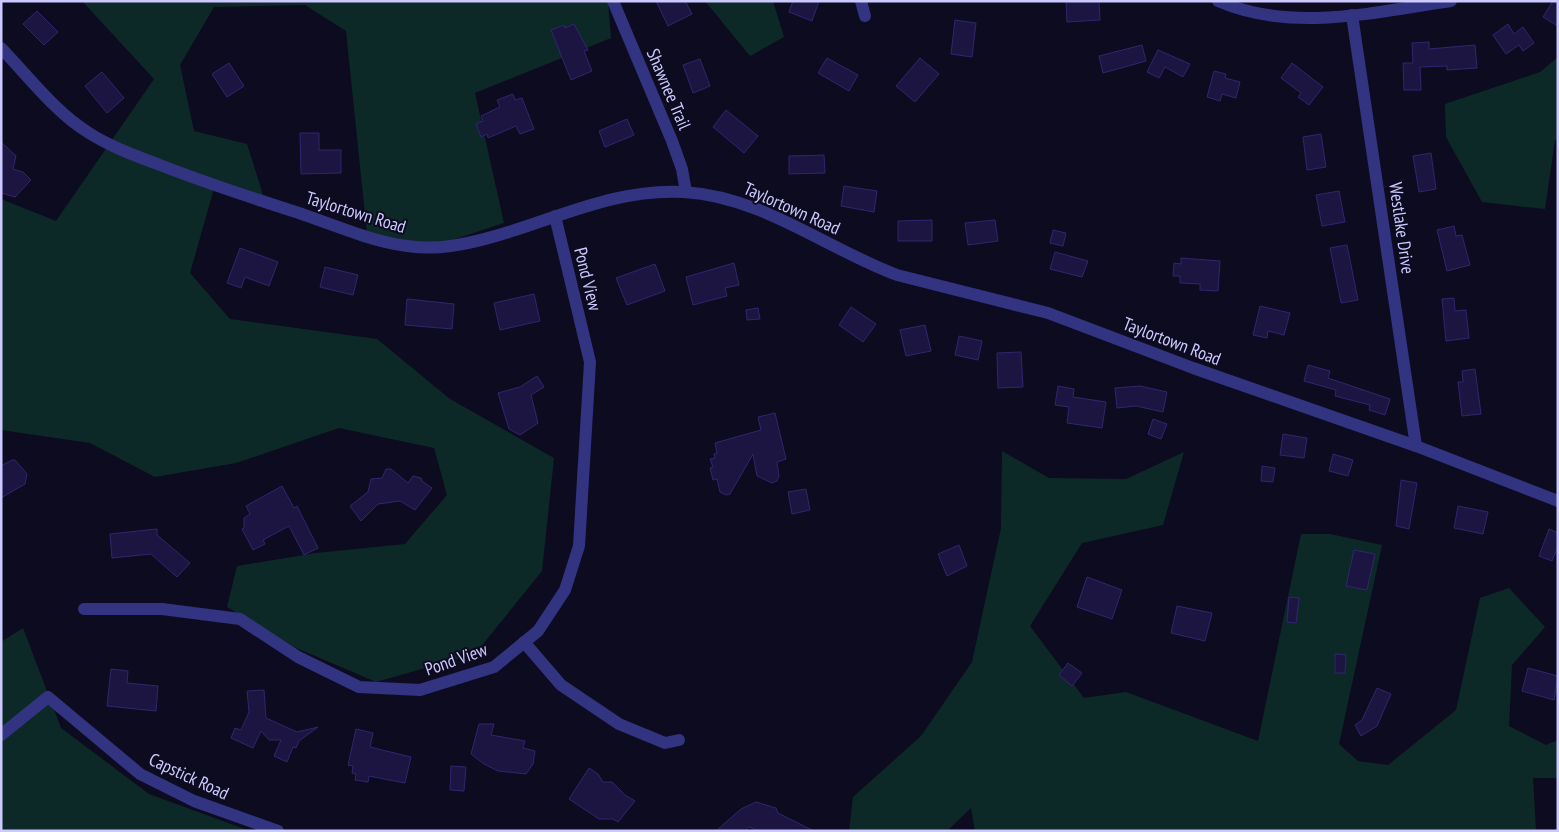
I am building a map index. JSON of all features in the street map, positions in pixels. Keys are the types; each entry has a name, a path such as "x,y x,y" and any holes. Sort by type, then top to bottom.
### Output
{"street":[{"name":"Shawnee Trail","path":"613,1 672,141 682,169 686,192"},
{"path":"861,1 865,16"},
{"path":"1218,1 1257,14 1282,18 1352,15 1452,1"},
{"name":"Westlake Drive","path":"1352,15 1416,446"},
{"name":"Taylortown Road","path":"1,48 70,119 90,134 118,149 243,195 381,240 406,246 449,246 475,242 555,216 642,193 686,192 728,199 752,206 874,266 897,275 1048,313 1193,368 1416,446 1558,501"},
{"name":"Pond View","path":"84,609 162,609 240,619 298,657 359,687 420,690 494,667 538,631 565,590 579,546 590,362 555,216"},
{"path":"524,642 561,685 618,724 665,743 679,740"},
{"name":"Capstick Road","path":"1,735 48,697 140,774 194,801 278,831"}],"green space":[{"path":"82,1 608,1 611,38 475,93 504,223 437,245 367,234 346,31 305,5 214,7 180,65 194,131 247,144 265,201 215,185 190,273 230,319 377,339 450,399 554,458 542,571 475,654 376,682 294,647 227,607 237,566 316,553 405,544 447,495 434,448 339,428 236,463 155,477 90,443 1,430 1,199 56,221 154,79"},
{"path":"705,1 773,1 784,37 750,56"},
{"path":"1558,57 1558,139 1555,140 1545,209 1482,202 1446,137 1445,104 1540,72"},
{"path":"1002,451 1049,478 1126,479 1184,452 1163,525 1082,543 1030,626 1084,698 1126,692 1258,741 1301,534 1330,534 1382,545 1339,744 1358,761 1388,765 1456,710 1480,598 1509,588 1545,627 1512,665 1509,726 1546,745 1558,740 1558,778 1533,778 1536,831 975,831 971,808 947,831 849,831 853,797 921,736 972,662 1001,528"},
{"path":"23,628 61,728 149,794 250,831 1,831 1,642"}],"building":[{"path":"656,1 685,1 692,14 668,26"},
{"path":"793,1 819,1 812,21 789,12"},
{"path":"1066,1 1099,1 1100,20 1067,22"},
{"path":"1553,1 1558,1 1558,26 1543,17"},
{"path":"37,11 58,32 44,45 23,24"},
{"path":"955,20 976,23 972,57 951,54"},
{"path":"574,24 588,50 584,51 592,71 571,80 551,30 564,25 565,28"},
{"path":"1508,24 1514,34 1523,27 1534,43 1523,51 1519,45 1506,54 1493,35"},
{"path":"1429,42 1429,49 1475,45 1477,68 1447,70 1447,66 1420,67 1421,90 1404,90 1403,63 1413,63 1412,43"},
{"path":"1142,45 1146,61 1103,73 1099,56"},
{"path":"1158,50 1190,64 1183,77 1165,67 1159,78 1147,72"},
{"path":"827,58 858,75 849,91 818,73"},
{"path":"920,58 939,74 915,102 896,86"},
{"path":"700,59 710,86 693,93 683,65"},
{"path":"229,63 244,86 227,97 212,74"},
{"path":"1292,63 1323,87 1309,105 1298,97 1301,93 1281,78"},
{"path":"1214,71 1226,74 1225,78 1240,82 1236,98 1222,94 1220,101 1207,97"},
{"path":"102,72 124,98 107,113 85,86"},
{"path":"513,94 515,100 522,98 534,129 520,134 516,126 488,138 487,134 481,137 476,124 483,121 481,116 500,107 497,100"},
{"path":"726,110 758,136 744,153 713,127"},
{"path":"627,119 634,135 605,147 599,131"},
{"path":"300,133 319,133 319,150 341,150 341,173 301,174"},
{"path":"1321,134 1326,167 1307,170 1303,137"},
{"path":"1,142 16,156 13,169 23,172 31,180 15,197 1,193"},
{"path":"1431,153 1436,189 1419,192 1413,156"},
{"path":"824,155 825,173 789,174 789,156"},
{"path":"844,186 877,191 874,212 841,206"},
{"path":"1339,191 1345,222 1322,226 1316,195"},
{"path":"932,220 932,241 898,241 898,221"},
{"path":"995,220 998,241 968,245 965,223"},
{"path":"1454,226 1456,236 1462,235 1470,265 1447,271 1437,230"},
{"path":"1053,230 1066,233 1063,246 1050,243"},
{"path":"1347,245 1358,300 1341,303 1330,248"},
{"path":"240,248 278,262 269,286 245,277 241,288 227,283"},
{"path":"1055,252 1088,261 1082,277 1050,269"},
{"path":"1181,258 1220,261 1218,291 1200,290 1200,284 1180,283 1180,276 1173,276 1174,263 1181,264"},
{"path":"734,263 739,285 725,288 727,296 693,305 686,277"},
{"path":"655,264 665,291 627,305 616,278"},
{"path":"325,267 358,275 353,295 320,287"},
{"path":"534,294 540,321 500,330 494,303"},
{"path":"1454,298 1455,311 1466,310 1469,338 1446,341 1442,299"},
{"path":"407,299 454,304 452,329 405,325"},
{"path":"1260,306 1290,313 1284,335 1268,331 1267,338 1253,335"},
{"path":"851,307 876,324 863,342 839,325"},
{"path":"758,308 760,319 747,320 746,310"},
{"path":"925,325 931,351 906,356 900,330"},
{"path":"959,336 982,341 978,360 955,355"},
{"path":"1021,352 1023,387 998,388 997,353"},
{"path":"1308,365 1330,371 1328,378 1390,399 1385,415 1369,410 1370,405 1335,396 1336,390 1304,381"},
{"path":"1475,369 1481,414 1462,416 1458,382 1463,382 1462,371"},
{"path":"537,376 544,387 531,395 538,423 520,435 509,429 498,393 520,387"},
{"path":"1058,386 1074,389 1073,397 1106,402 1102,428 1067,423 1069,407 1055,405"},
{"path":"1140,386 1167,392 1163,412 1136,406 1117,408 1115,388"},
{"path":"775,413 786,459 777,462 779,476 777,481 772,483 757,476 753,454 730,494 726,495 720,492 717,479 713,480 710,468 713,467 710,459 715,458 714,454 717,453 715,443 761,430 758,417"},
{"path":"1153,419 1167,424 1161,439 1148,434"},
{"path":"1283,434 1307,438 1304,458 1280,455"},
{"path":"1333,454 1353,460 1348,476 1329,471"},
{"path":"15,460 27,474 25,484 1,498 1,466"},
{"path":"1262,466 1275,468 1273,482 1261,481"},
{"path":"386,469 391,469 408,483 413,476 421,478 422,481 432,488 415,510 400,501 378,504 361,521 350,506 368,492 371,479 382,478"},
{"path":"1401,480 1417,483 1409,529 1396,526"},
{"path":"282,486 294,508 297,506 318,548 304,555 289,526 263,540 265,544 253,550 242,529 244,528 244,518 250,514 246,506"},
{"path":"806,489 810,510 792,514 788,492"},
{"path":"1458,506 1488,512 1483,534 1454,528"},
{"path":"157,529 157,535 190,563 177,577 151,554 112,558 110,534"},
{"path":"1549,529 1558,533 1558,547 1552,561 1539,556"},
{"path":"959,545 967,566 947,576 938,554"},
{"path":"1354,550 1375,554 1367,590 1346,586"},
{"path":"1087,577 1122,590 1112,619 1077,607"},
{"path":"1289,597 1299,598 1296,623 1287,622"},
{"path":"1177,606 1212,613 1205,641 1171,633"},
{"path":"1335,654 1346,655 1345,673 1335,673"},
{"path":"1068,663 1082,673 1072,686 1059,675"},
{"path":"1528,668 1558,676 1554,700 1522,691"},
{"path":"111,669 128,671 127,683 158,686 156,711 107,706"},
{"path":"1377,688 1391,694 1377,726 1361,736 1355,725 1362,720"},
{"path":"264,690 266,718 297,732 318,727 299,741 296,748 293,747 287,762 274,756 281,740 269,740 261,731 253,748 231,738 235,728 241,730 249,712 247,691"},
{"path":"479,724 494,724 491,735 525,741 523,748 535,751 533,764 526,774 498,771 484,764 471,754"},
{"path":"356,729 373,733 370,747 411,757 405,783 369,776 368,782 355,780 356,774 352,773 353,766 348,765"},
{"path":"451,766 466,767 464,791 450,790"},
{"path":"589,768 598,774 603,782 612,782 625,795 635,801 618,822 613,819 599,819 569,799"},
{"path":"756,802 776,808 778,813 814,831 759,831 749,827 745,831 716,831 741,809"}]}
